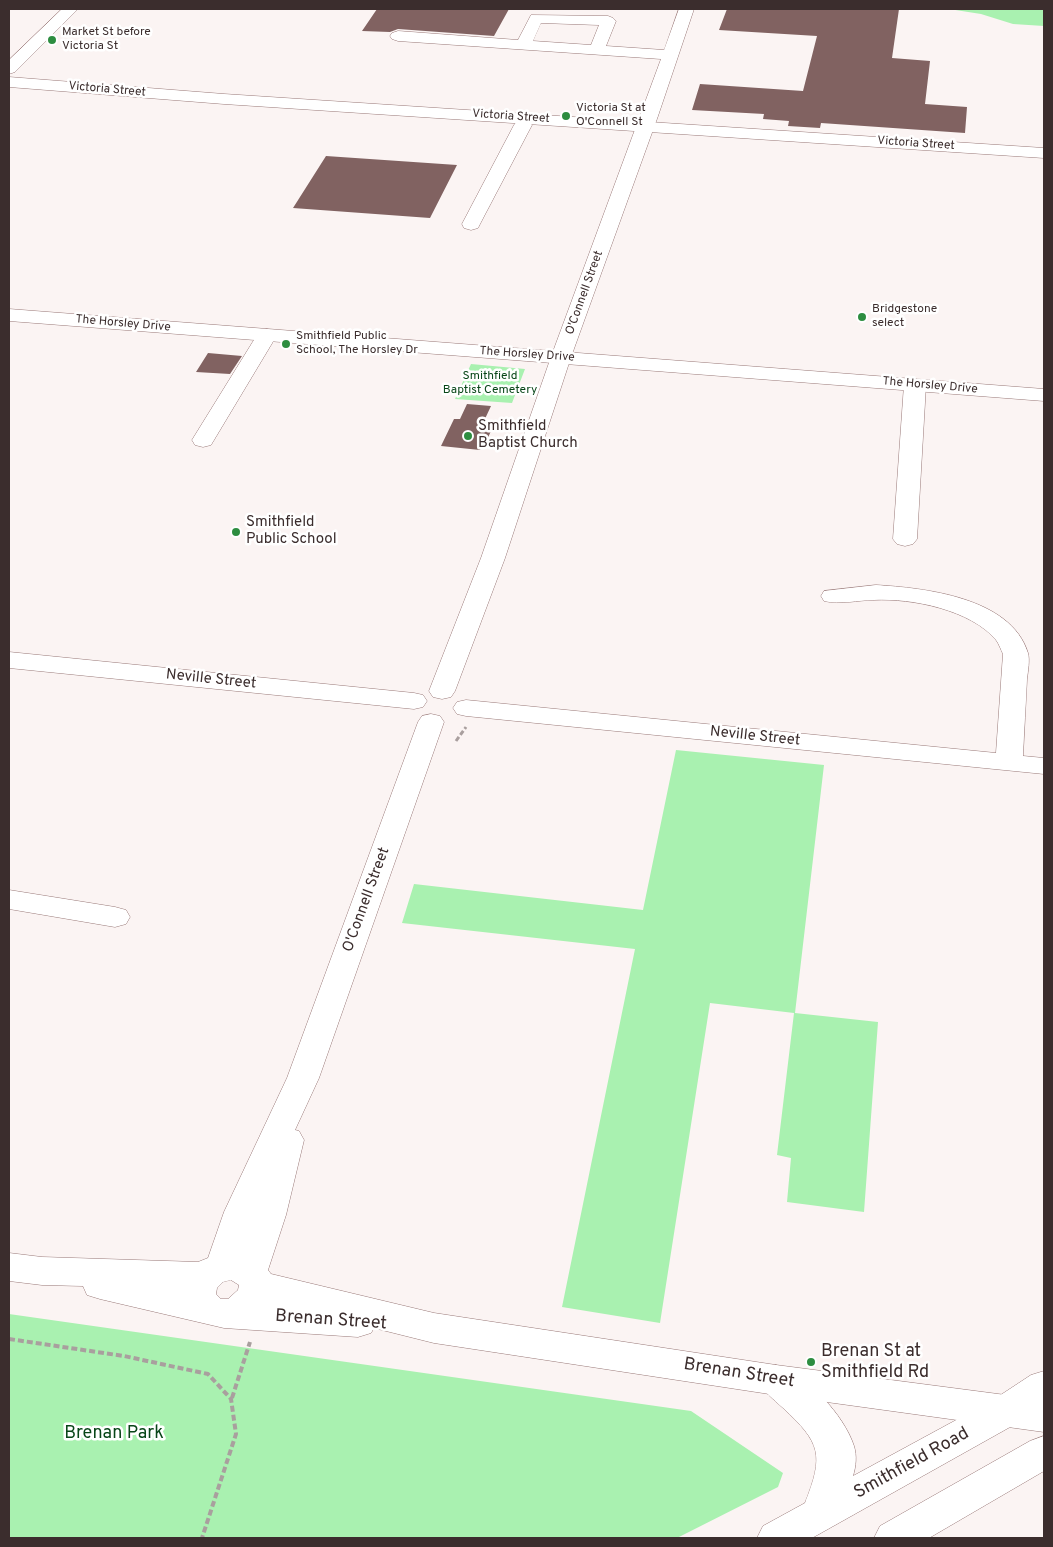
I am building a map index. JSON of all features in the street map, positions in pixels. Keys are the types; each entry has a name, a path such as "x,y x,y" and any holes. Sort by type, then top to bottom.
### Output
{"main road":[{"path":"9,69 70,9"},
{"name":"O'Connell Street","path":"442,691 493,558 561,357 645,130 686,9"},
{"path":"523,45 536,18 608,22 597,50"},
{"path":"398,36 670,55"},
{"name":"Victoria Street","path":"9,82 1044,159"},
{"name":"Victoria Street","path":"9,92 522,125 645,130 1044,153"},
{"path":"471,224 522,125"},
{"name":"The Horsley Drive","path":"9,315 1044,396"},
{"path":"202,440 267,335"},
{"path":"905,540 916,385"},
{"path":"833,596 876,592 914,595 953,603 987,619 1008,637 1016,654 1009,762"},
{"name":"Neville Street","path":"9,660 422,711"},
{"path":"442,691 458,695 464,701 466,708 463,714 442,722 422,711 422,694 442,691"},
{"name":"Neville Street","path":"466,708 1044,766"},
{"name":"O'Connell Street","path":"232,1294 269,1215 303,1078 422,711"},
{"path":"9,899 115,917"},
{"name":"Brenan Street","path":"26,1269 232,1294 434,1328 776,1380 1044,1416"},
{"path":"776,1380 808,1408 829,1432 836,1447 835,1466 831,1483 820,1515"},
{"name":"Smithfield Road","path":"778,1538 1006,1411 1044,1386"},
{"path":"894,1538 1044,1452"}],"path":[{"path":"202,1538 236,1434 232,1398 232,1294"},
{"path":"9,1339 124,1356 208,1374 232,1398"}],"green space":[{"path":"949,9 1044,9 1044,26 1013,24 981,14"},
{"name":"Smithfield Baptist Cemetery","path":"471,364 525,369 512,403 455,399"},
{"path":"676,750 824,765 795,1013 878,1022 864,1212 787,1202 791,1158 777,1155 794,1013 710,1003 660,1323 562,1307 635,949 402,923 414,884 643,910"},
{"name":"Brenan Park","path":"9,1314 691,1411 783,1473 778,1487 677,1538 9,1538"}],"building":[{"path":"377,9 509,9 494,36 398,29 390,32 362,31"},
{"path":"727,9 899,9 892,58 930,61 925,104 967,107 965,133 821,123 820,128 788,126 789,121 763,119 764,114 692,110 700,84 803,91 817,36 719,30"},
{"path":"326,156 457,165 430,218 293,208"},
{"path":"208,353 242,356 230,374 196,372"},
{"name":"Smithfield Baptist Church","path":"467,404 491,406 484,421 492,422 490,426 493,426 485,445 482,445 480,450 441,446 454,419 460,419"}],"place":[{"name":"Market St before Victoria St","path":"52,40"},
{"name":"Victoria St at O'Connell St","path":"566,116"},
{"name":"Bridgestone select","path":"862,317"},
{"name":"Smithfield Public School, The Horsley Dr","path":"286,344"},
{"name":"Smithfield Baptist Church","path":"468,436"},
{"name":"Smithfield Public School","path":"236,532"},
{"name":"Brenan St at Smithfield Rd","path":"811,1362"}]}
